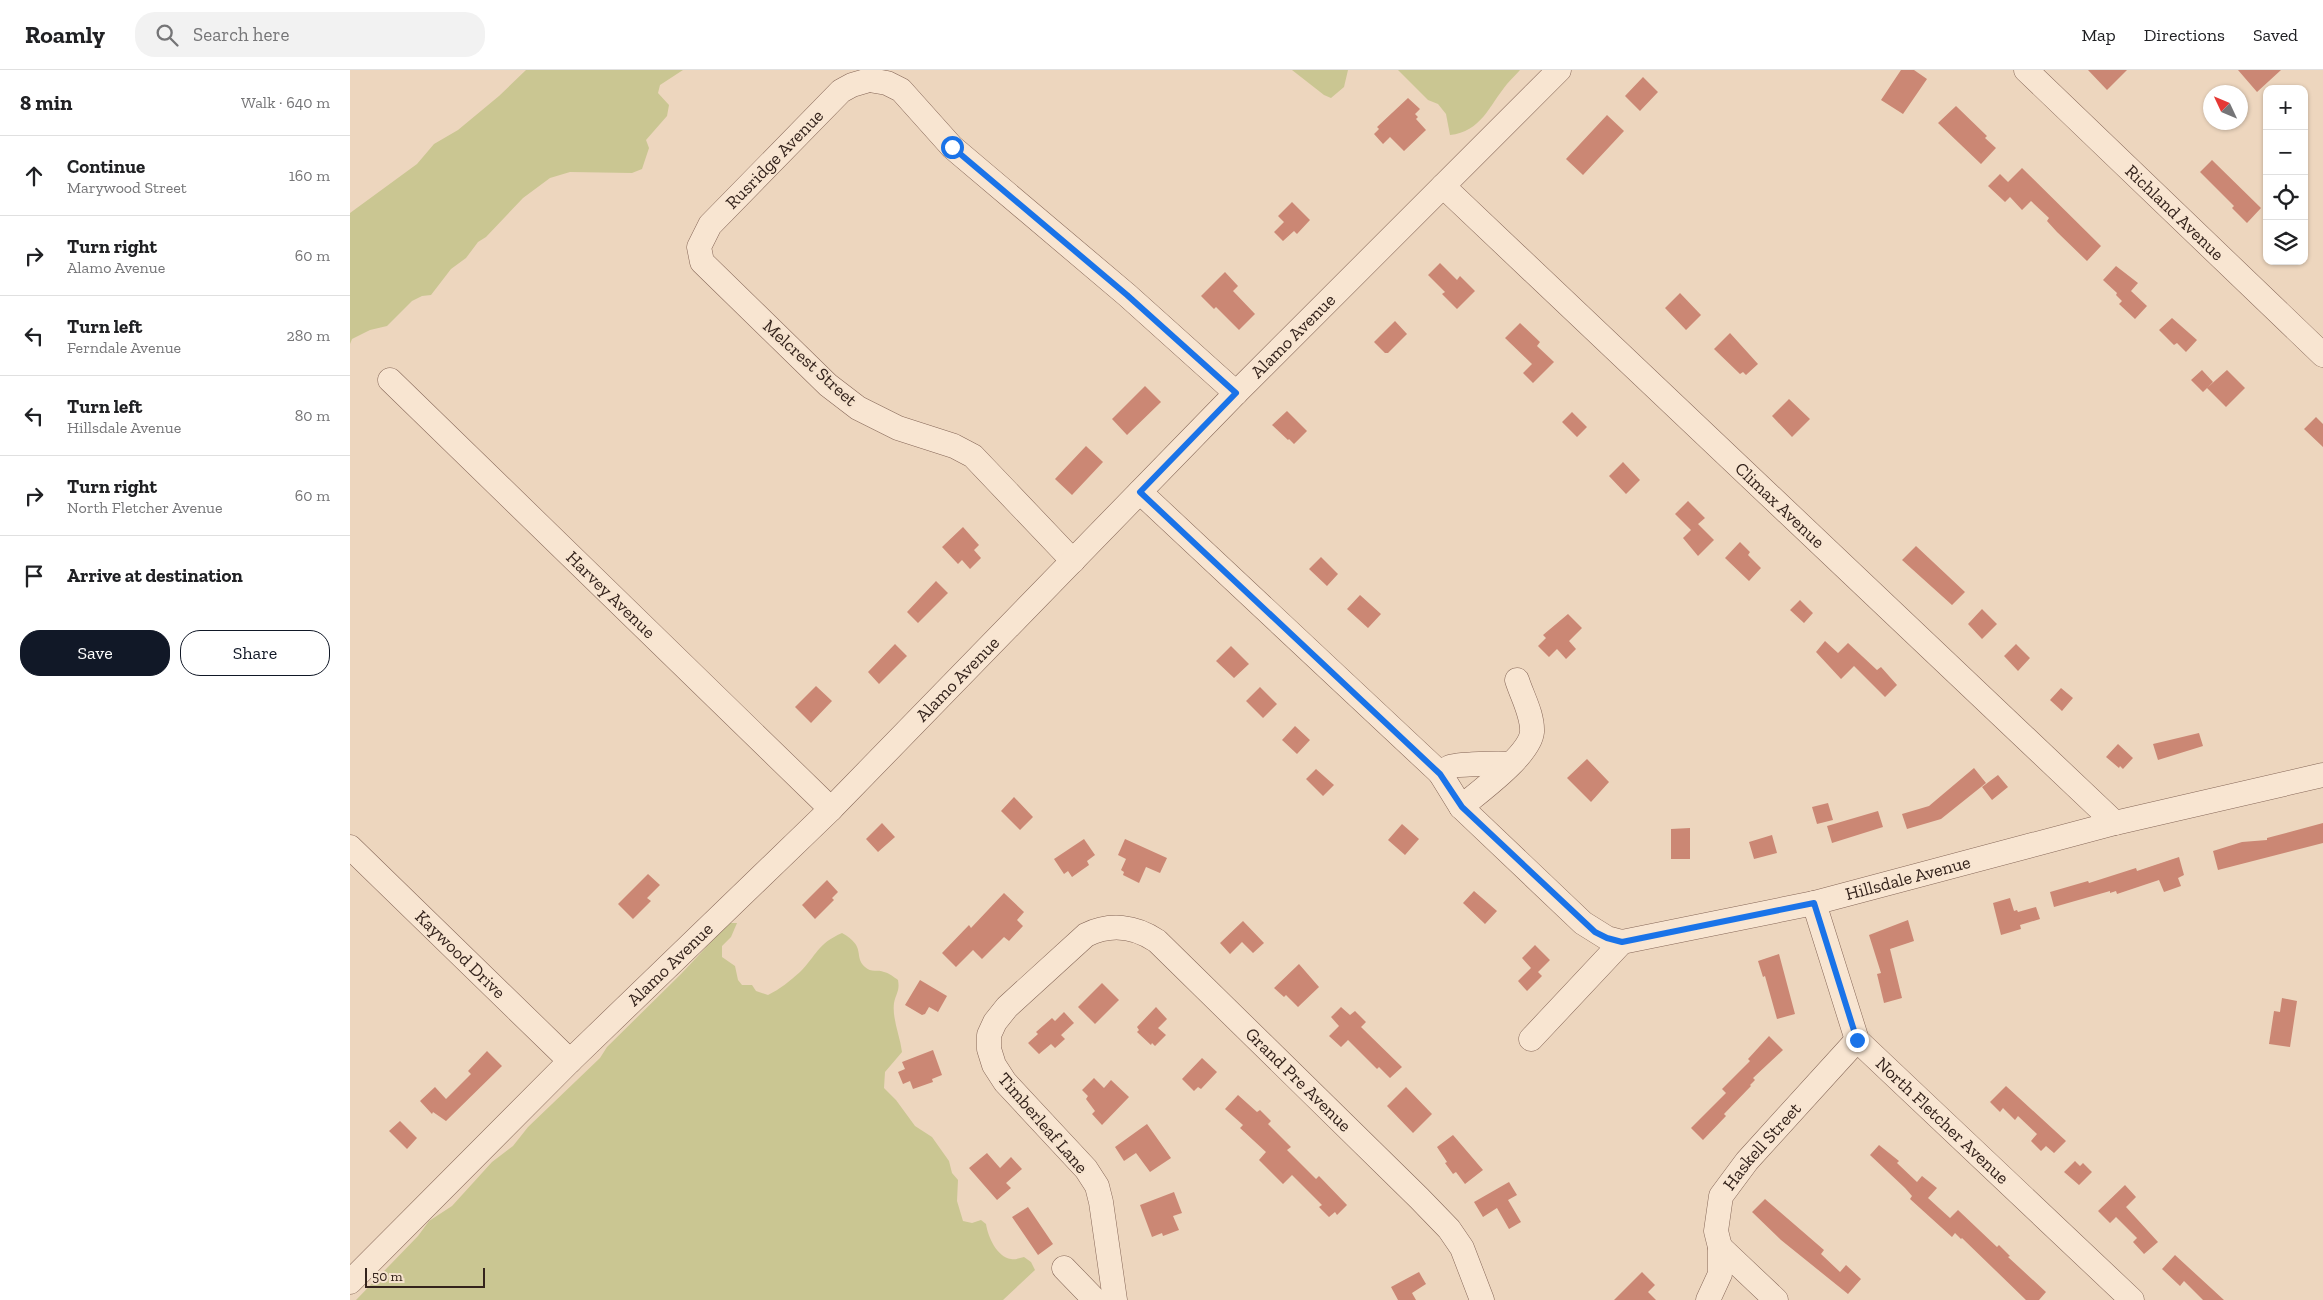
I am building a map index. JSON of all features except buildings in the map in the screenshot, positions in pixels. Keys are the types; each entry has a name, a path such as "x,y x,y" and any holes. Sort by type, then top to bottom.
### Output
{"street":[{"name":"Alamo Avenue","path":"350,1282 570,1061 831,809 1236,393 1559,70"},
{"name":"Richland Avenue","path":"2026,70 2323,355"},
{"name":"Rusridge Avenue","path":"700,255 701,239 710,226 841,91 852,84 869,80 887,83 901,90 952,147 1127,295 1236,393"},
{"name":"Climax Avenue","path":"1443,186 2116,823"},
{"name":"Melcrest Street","path":"700,255 707,268 828,385 858,408 898,428 954,446 973,456 1073,561"},
{"name":"Harvey Avenue","path":"390,380 831,809"},
{"path":"1140,492 1440,774 1462,807 1583,923 1607,938 1622,942 1530,1039"},
{"path":"1462,807 1527,746 1532,733 1531,720 1517,680"},
{"path":"1440,774 1452,766 1474,766 1495,762 1510,764"},
{"name":"Hillsdale Avenue","path":"1622,942 1814,903 2116,823 2323,774"},
{"name":"Kaywood Drive","path":"350,847 570,1061"},
{"name":"North Fletcher Avenue","path":"1814,903 1857,1040 2132,1300"},
{"name":"Grand Pre Avenue","path":"1072,947 1086,935 1096,930 1118,927 1146,934 1157,941 1449,1229 1462,1248 1482,1300"},
{"name":"Timberleaf Lane","path":"1072,947 1007,1007 994,1022 989,1035 989,1049 994,1065 1005,1082 1086,1169 1097,1186 1115,1300"},
{"name":"Haskell Street","path":"1708,1300 1720,1274 1720,1247 1716,1231 1721,1196 1746,1161 1857,1040"},
{"path":"1720,1247 1776,1300"},
{"path":"1064,1268 1095,1300"}],"shaded area":[{"path":"526,70 683,70 660,85 658,93 669,105 667,116 646,140 649,148 642,169 632,173 570,172 550,178 523,198 486,237 478,242 466,258 451,269 431,295 422,296 412,301 387,326 370,330 352,339 350,344 350,213 417,164 434,144 458,130 499,96"},
{"path":"1292,70 1348,70 1344,87 1331,98 1324,95"},
{"path":"1398,70 1520,70 1477,123 1461,133 1450,135 1446,114 1438,104 1428,100"},
{"path":"729,923 737,923 731,937 722,946 722,957 735,966 738,980 742,985 752,985 756,991 768,995 789,982 806,966 827,941 842,933 850,938 857,947 860,959 865,967 870,970 882,971 898,980 894,1009 902,1052 885,1072 884,1088 896,1100 915,1126 932,1137 949,1161 952,1173 958,1180 957,1201 963,1221 972,1223 981,1220 986,1224 991,1240 1001,1255 1013,1259 1024,1257 1031,1262 1035,1270 1003,1300 356,1300 418,1236 429,1221 452,1206 492,1162 513,1146 528,1127 600,1058 607,1047 681,974"}],"route":[{"path":"952,147 1127,295 1236,393 1140,492 1440,774 1462,807 1583,923 1595,932 1622,942 1814,903 1857,1040"}]}
